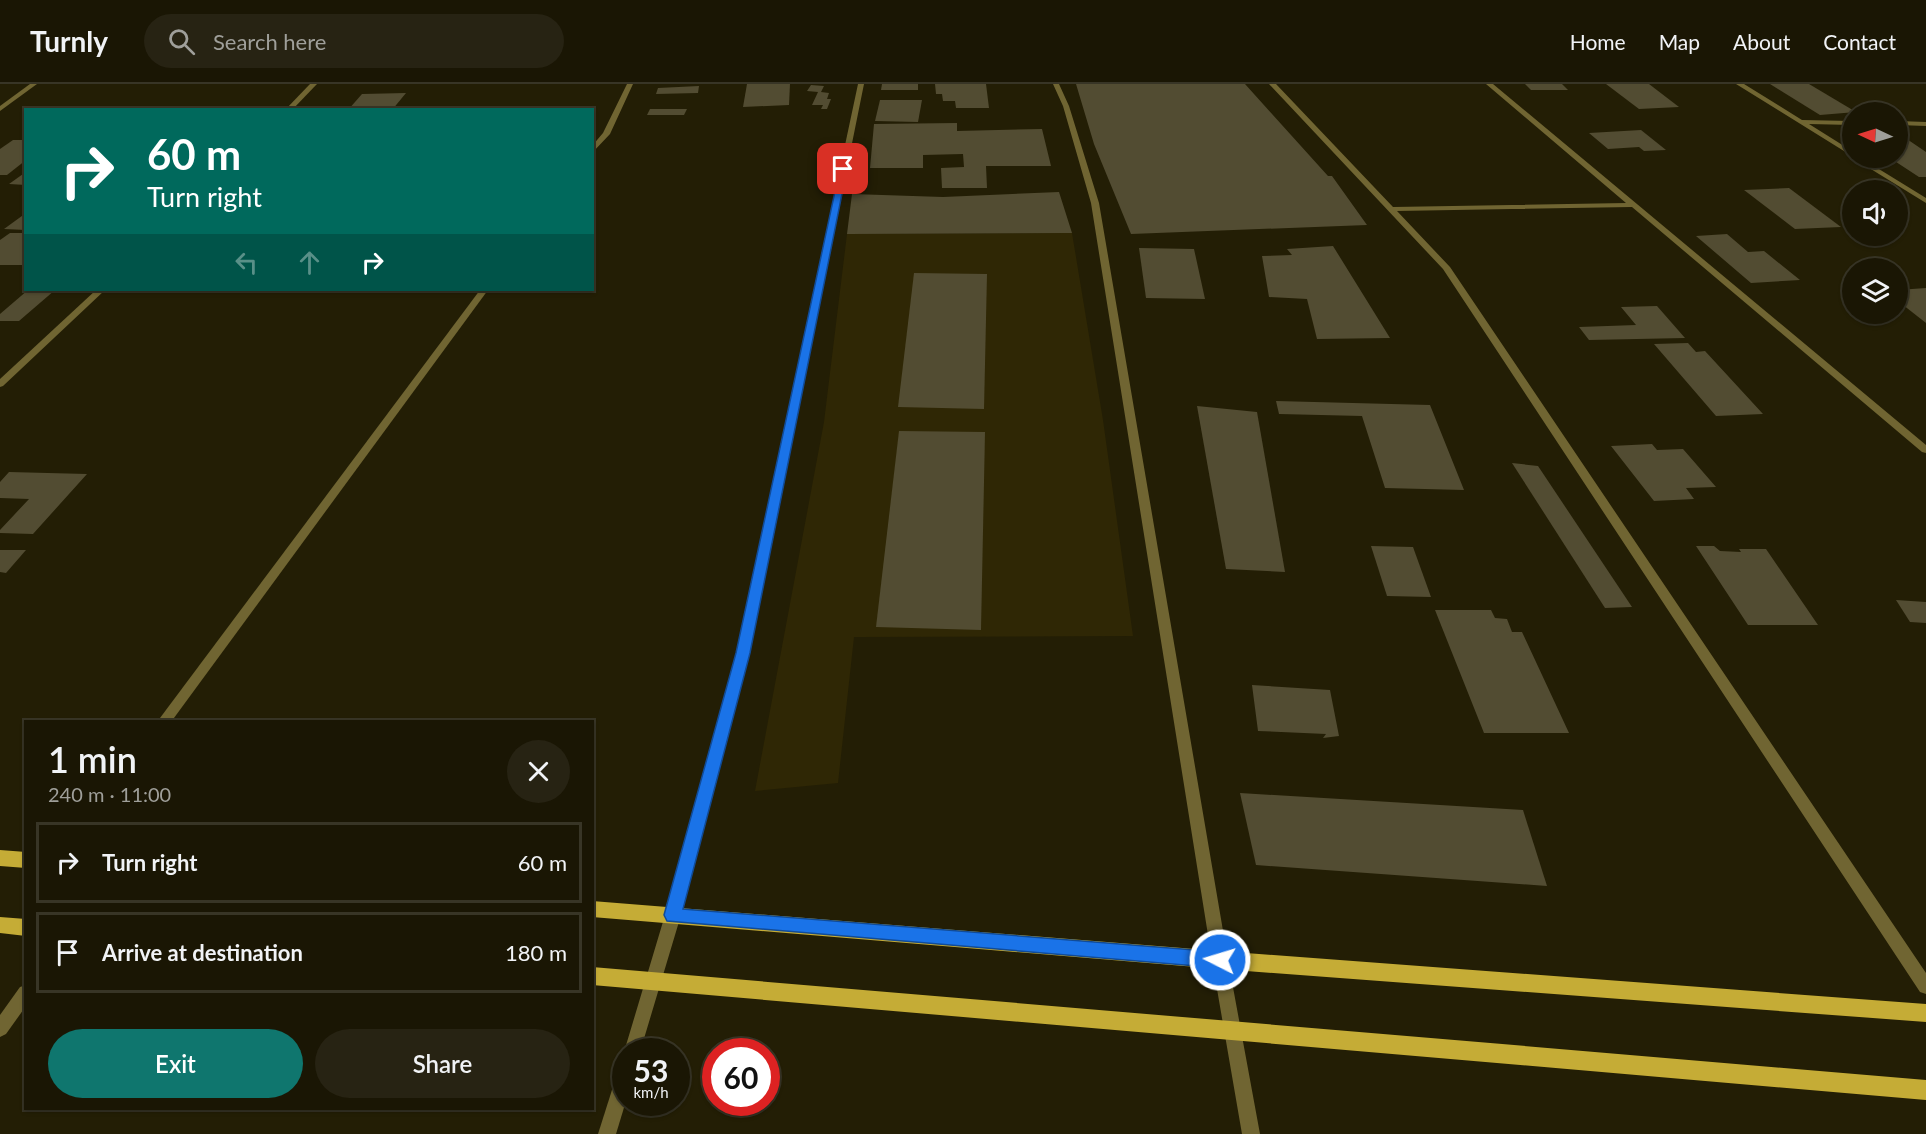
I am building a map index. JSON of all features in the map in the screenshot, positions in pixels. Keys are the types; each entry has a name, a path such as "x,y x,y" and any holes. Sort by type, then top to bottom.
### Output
{"main road":[{"path":"0,858 24,860"},
{"path":"594,909 1926,1014"},
{"path":"0,926 24,928"},
{"path":"594,976 1926,1090"}],"street":[{"path":"0,110 34,84"},
{"path":"290,108 314,84"},
{"path":"594,149 606,134 630,84"},
{"path":"636,1038 673,915 743,653 861,84"},
{"path":"1056,84 1066,106 1095,203 1220,960 1251,1134"},
{"path":"1272,84 1446,267 1926,987"},
{"path":"1489,84 1926,450"},
{"path":"1739,84 1842,148"},
{"path":"1802,122 1842,123"},
{"path":"1908,123 1926,124"},
{"path":"1873,168 1926,201"},
{"path":"1391,209 1634,205"},
{"path":"0,384 100,291"},
{"path":"164,720 483,291"},
{"path":"0,1029 24,995"},
{"path":"607,1134 612,1116"}],"shaded area":[{"path":"1072,233 1103,420 1133,636 854,637 838,783 755,791 824,422 847,234"}],"building":[{"path":"747,84 790,84 789,105 743,107"},
{"path":"882,84 918,84 918,90 881,90"},
{"path":"935,84 986,84 989,108 956,108 955,101 943,101 942,94 936,94"},
{"path":"1076,84 1245,84 1328,176 1332,176 1367,225 1131,234 1094,144"},
{"path":"1525,84 1562,84 1568,90 1531,90"},
{"path":"1606,84 1649,84 1679,107 1639,109"},
{"path":"1770,84 1809,84 1842,104 1842,113 1820,115"},
{"path":"811,85 824,86 821,92 829,93 827,99 831,99 827,109 821,109 823,105 812,105 818,92 807,91"},
{"path":"699,86 698,93 656,94 658,88"},
{"path":"406,93 394,108 350,108 362,94"},
{"path":"880,100 922,100 918,122 875,121"},
{"path":"58,106 97,107 96,108 56,108"},
{"path":"312,107 346,107 345,108"},
{"path":"650,109 687,109 684,115 647,115"},
{"path":"957,123 957,131 1042,129 1051,166 986,166 987,188 942,188 941,168 964,167 963,154 923,155 923,168 870,168 874,124"},
{"path":"1641,130 1666,150 1644,151 1639,147 1608,149 1589,133"},
{"path":"13,140 24,140 24,162 7,175 0,175 0,149"},
{"path":"1908,140 1926,152 1926,177 1919,177 1905,168 1908,168"},
{"path":"23,174 24,174 24,185 9,184"},
{"path":"1789,188 1841,227 1795,229 1744,190"},
{"path":"1059,192 1072,233 847,234 852,194 943,197"},
{"path":"24,214 24,230 4,229"},
{"path":"10,233 24,233 24,264 0,265 0,240"},
{"path":"1727,234 1748,252 1764,251 1800,280 1751,283 1696,236"},
{"path":"1333,246 1390,338 1317,339 1307,299 1269,297 1262,256 1292,255 1287,249"},
{"path":"1139,248 1194,249 1205,299 1146,298"},
{"path":"914,273 987,274 984,409 898,407"},
{"path":"1926,288 1926,323 1908,309 1908,289"},
{"path":"27,291 54,291 19,321 0,321 0,314"},
{"path":"1657,306 1685,338 1589,340 1579,327 1636,325 1621,307"},
{"path":"1688,343 1696,352 1705,351 1763,414 1716,416 1654,344"},
{"path":"1276,401 1430,405 1464,490 1385,488 1362,416 1279,414"},
{"path":"1197,406 1257,412 1285,572 1226,569"},
{"path":"899,431 985,432 981,630 876,627"},
{"path":"1652,444 1657,450 1683,449 1716,487 1686,488 1694,499 1654,501 1611,446"},
{"path":"1512,463 1538,466 1632,607 1605,608"},
{"path":"9,472 87,474 33,534 0,533 0,530 29,499 0,498 0,482"},
{"path":"1371,546 1413,547 1431,597 1387,596"},
{"path":"1696,546 1714,546 1720,551 1741,552 1739,549 1766,549 1818,625 1748,625"},
{"path":"0,550 26,550 6,573 0,572"},
{"path":"1896,600 1926,602 1926,623 1910,622"},
{"path":"1435,610 1491,610 1495,618 1507,619 1512,632 1522,632 1569,733 1484,733"},
{"path":"1252,685 1330,690 1339,736 1323,738 1326,734 1258,731"},
{"path":"1240,793 1523,810 1547,886 1256,865"}],"route":[{"path":"843,169 743,653 673,915 1220,960"}]}
